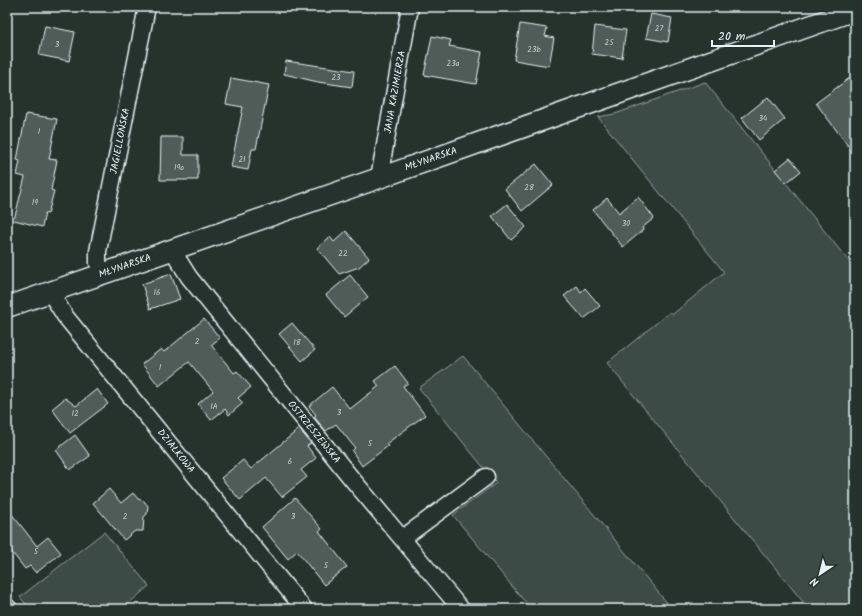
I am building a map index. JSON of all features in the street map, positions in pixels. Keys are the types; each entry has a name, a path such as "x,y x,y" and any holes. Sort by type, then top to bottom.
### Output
{"street":[{"name":"JAGIELLOŃSKA","path":"102,274 98,263 98,251 147,7"},
{"name":"JANA KAZIMIERZA","path":"379,178 410,7"},
{"name":"MŁYNARSKA","path":"7,306 379,178 855,10"},
{"name":"OSTRZESZEWSKA","path":"173,249 189,277 347,472 462,609"},
{"name":"DZIAŁKOWA","path":"50,292 66,316 304,609"},
{"path":"402,538 486,477"}],"shaded area":[{"path":"705,82 855,269 855,609 809,609 607,363 670,312 673,314 724,272 598,117 615,114"},
{"path":"463,356 672,609 531,609 457,520 453,515 496,483 419,388"},
{"path":"104,532 149,586 122,609 30,609 20,597"}],"building":[{"path":"651,14 672,18 668,42 646,38"},
{"path":"520,24 547,28 545,36 554,38 549,66 514,60"},
{"path":"45,26 75,32 69,61 39,55"},
{"path":"595,26 626,30 622,58 592,54"},
{"path":"432,36 451,40 449,46 482,52 476,84 424,75"},
{"path":"286,61 354,71 352,87 318,82 284,74"},
{"path":"855,74 855,155 816,103"},
{"path":"231,78 269,85 256,149 252,149 248,170 231,167 243,107 226,104"},
{"path":"768,97 785,119 759,140 742,118"},
{"path":"26,114 57,119 49,159 57,160 51,190 54,191 48,214 45,213 42,227 14,220 25,177 17,175 20,161 17,160"},
{"path":"161,137 183,137 183,155 198,155 198,180 160,180"},
{"path":"790,158 801,171 786,183 775,170"},
{"path":"536,164 553,185 522,211 505,189"},
{"path":"638,197 654,218 642,228 643,230 623,247 593,210 607,198 619,213"},
{"path":"507,204 526,227 511,240 492,216"},
{"path":"346,231 369,258 359,267 339,274 317,248 330,237 334,242"},
{"path":"171,274 180,299 150,309 142,284"},
{"path":"350,275 368,297 344,317 326,295"},
{"path":"577,286 581,292 585,288 600,306 584,319 564,296"},
{"path":"204,319 220,338 211,345 234,373 237,371 251,387 238,398 243,403 229,415 225,409 211,420 198,404 213,391 189,362 159,386 142,364 161,349 164,352"},
{"path":"292,323 315,350 302,361 279,334"},
{"path":"395,366 408,383 403,386 425,415 386,444 388,446 362,466 352,451 355,448 336,424 326,431 314,417 316,415 309,406 332,387 350,409 379,386 375,381"},
{"path":"97,389 108,404 70,433 52,409 65,398 76,406"},
{"path":"299,429 311,443 307,446 316,458 301,470 307,477 282,497 266,478 240,500 221,478 243,460 251,469"},
{"path":"75,435 90,456 70,470 56,450"},
{"path":"109,489 121,503 133,493 138,499 144,501 148,506 147,514 144,517 143,531 135,531 124,540 93,503"},
{"path":"295,498 322,529 319,531 347,567 324,585 297,551 288,559 262,527"},
{"path":"7,508 37,546 48,537 61,553 36,573 30,566 25,569 7,546"}]}
